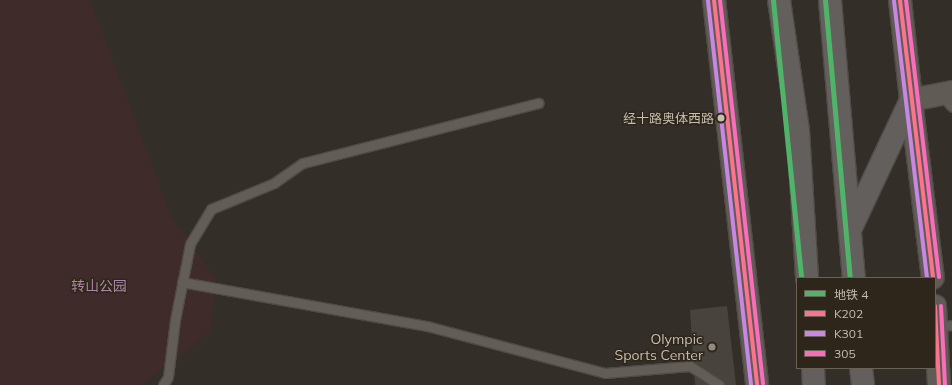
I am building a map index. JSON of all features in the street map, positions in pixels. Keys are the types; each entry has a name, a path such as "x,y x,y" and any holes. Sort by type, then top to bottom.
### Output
{"highway":[{"path":"779,0 798,130 807,277"},
{"path":"830,0 854,277"},
{"path":"850,231 911,100"},
{"path":"813,369 814,385"},
{"path":"861,369 863,385"}],"main road":[{"path":"714,0 756,385"},
{"path":"900,0 933,277"},
{"path":"911,100 948,98"},
{"path":"936,308 944,326 939,385"}],"lane":[{"path":"163,385 168,377 175,320 190,244 211,208 274,183 304,163 538,104"},
{"path":"182,282 428,326 605,373 690,366 719,385"}],"green space":[{"name":"转山公园","path":"0,0 90,0 172,219 216,278 210,332 141,385 0,385"}],"building":[{"name":"Olympic Sports Center","path":"727,306 736,385 695,385 690,310"}],"metro line":[{"name":"4","path":"773,0 801,277"},
{"name":"4","path":"825,0 850,277"}],"transit line":[{"name":"K202","path":"714,0 757,385"},
{"name":"305","path":"720,0 763,384"},
{"name":"K202","path":"900,0 933,277"},
{"name":"305","path":"906,0 939,277"},
{"name":"K301","path":"708,1 751,385"},
{"name":"K301","path":"894,1 927,277"},
{"name":"305","path":"941,306 945,385"},
{"name":"K202","path":"936,326 939,385"}],"place":[{"name":"经十路奥体西路","path":"721,118"},
{"name":"Olympic Sports Center","path":"712,347"}]}
